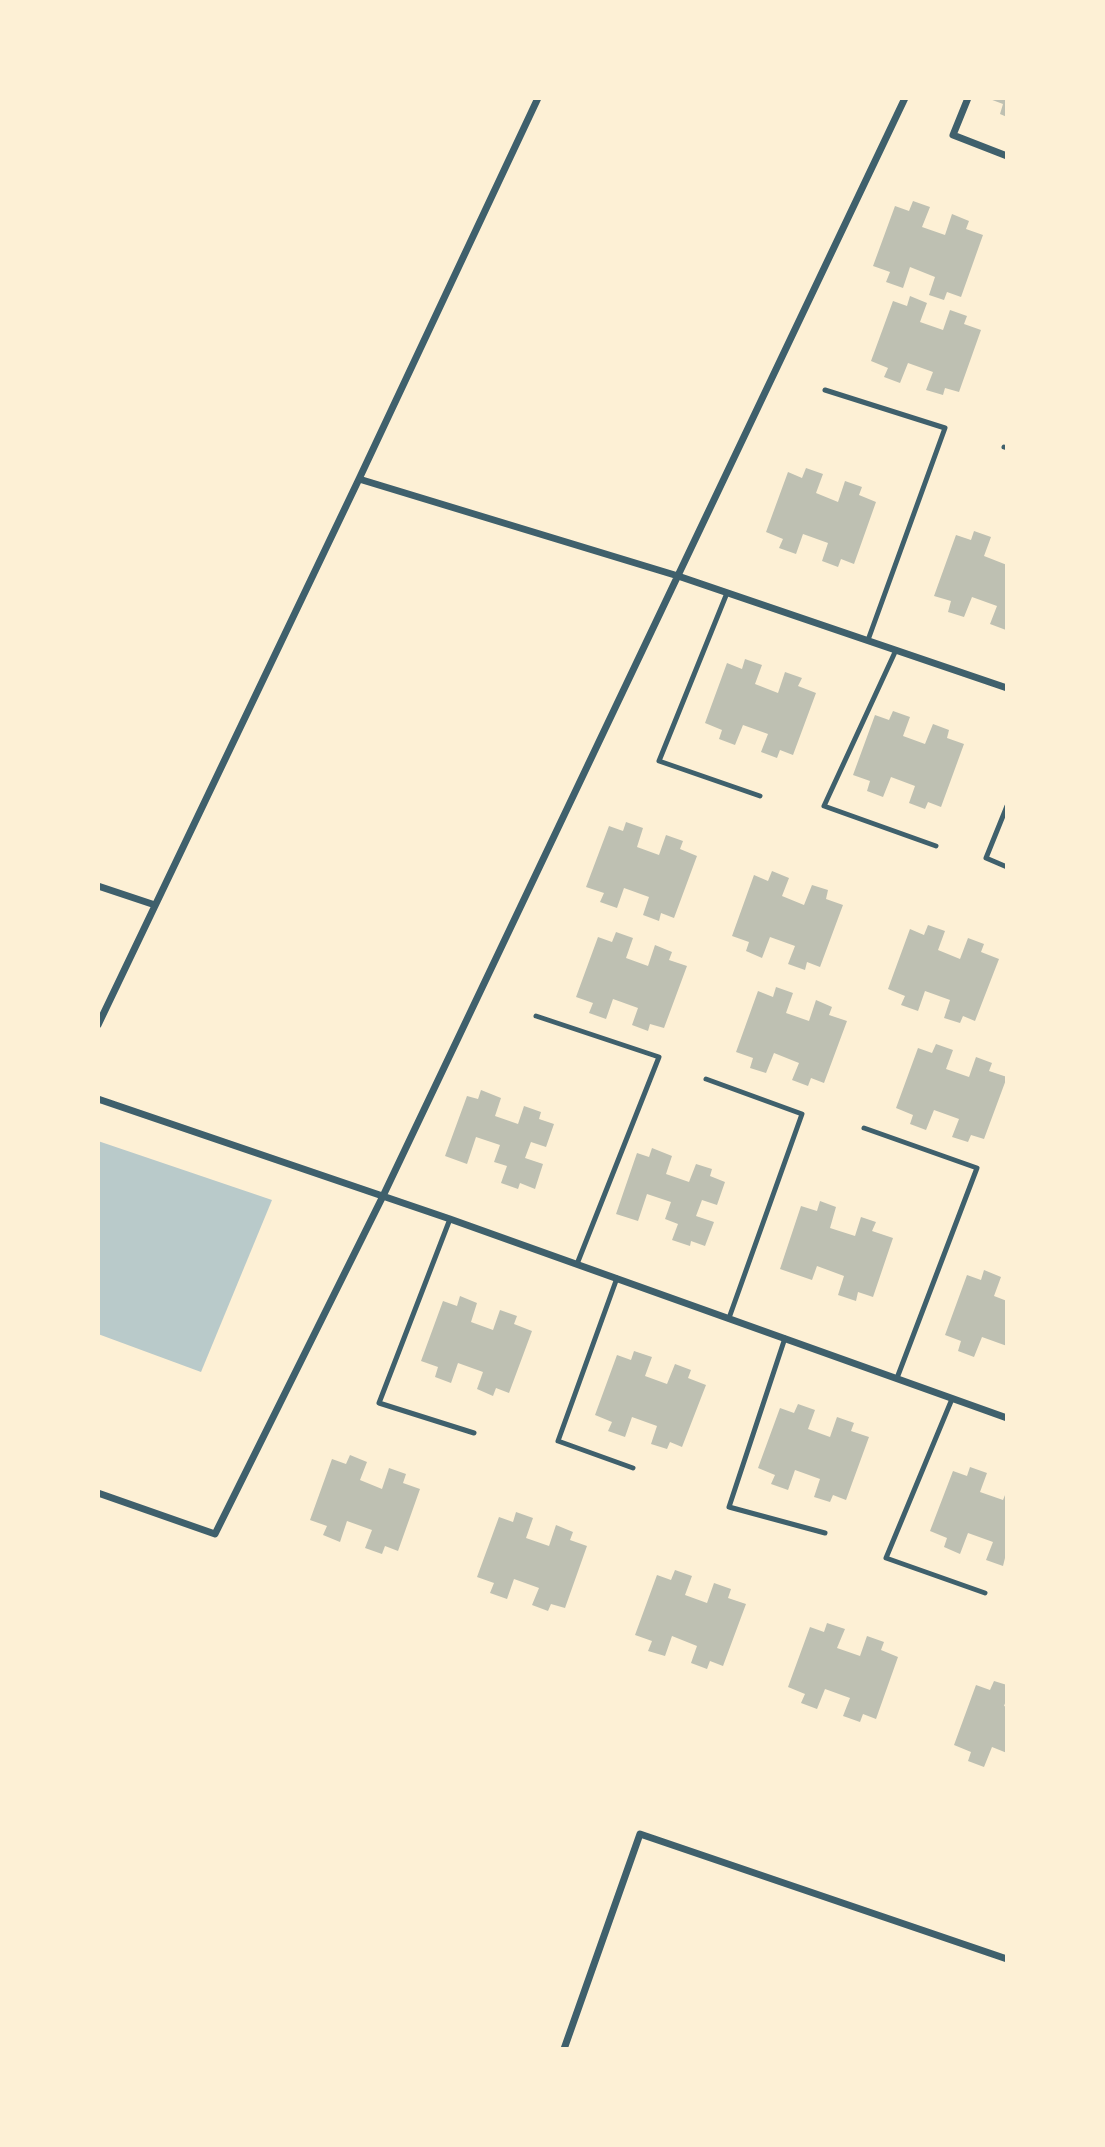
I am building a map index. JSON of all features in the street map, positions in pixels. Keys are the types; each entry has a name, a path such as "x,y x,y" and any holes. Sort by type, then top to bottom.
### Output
{"street":[{"path":"98,1025 538,98"},
{"path":"98,1493 215,1534 383,1196 905,98"},
{"path":"968,98 953,135 1007,156"},
{"path":"359,479 678,576 1007,688"},
{"path":"98,886 155,905"},
{"path":"98,1099 450,1219 1007,1418"},
{"path":"564,2049 640,1834 1007,1959"}],"lane":[{"path":"825,390 945,428 868,640"},
{"path":"727,593 659,761 760,796"},
{"path":"896,650 824,806 936,846"},
{"path":"1007,806 986,858 1007,867"},
{"path":"536,1016 659,1057 577,1264"},
{"path":"706,1079 802,1114 729,1318"},
{"path":"864,1128 977,1168 897,1378"},
{"path":"450,1219 379,1403 474,1433"},
{"path":"617,1279 558,1441 633,1468"},
{"path":"785,1338 729,1507 825,1533"},
{"path":"951,1399 886,1558 985,1593"}],"shaded area":[{"path":"98,1141 272,1200 201,1372 98,1334"}],"building":[{"path":"987,98 1007,98 1007,117 1000,114 1003,104"},
{"path":"913,201 930,207 922,227 945,235 952,214 969,221 966,229 983,235 961,297 947,292 944,300 929,295 935,277 910,267 903,288 886,282 890,272 873,266 895,206 909,211"},
{"path":"910,296 927,303 920,322 943,330 950,310 967,316 964,324 981,330 959,392 945,388 943,395 926,390 933,372 908,363 900,383 884,377 888,368 871,361 893,301 907,306"},
{"path":"806,468 823,474 816,493 838,502 845,481 862,487 859,495 876,502 854,564 841,559 838,567 822,561 828,543 803,534 796,554 779,548 783,539 766,532 788,472 802,478"},
{"path":"974,531 991,537 984,556 1007,565 1006,630 990,624 997,606 972,597 964,617 948,612 951,601 934,596 956,535 971,540"},
{"path":"745,659 762,665 755,684 778,693 785,672 802,678 798,686 816,693 793,755 780,750 777,758 761,752 768,734 743,725 735,745 719,739 722,730 705,723 727,663 742,669"},
{"path":"893,711 910,717 903,736 925,744 933,724 949,730 947,738 964,744 941,807 928,802 925,809 909,803 915,786 891,777 883,797 867,791 870,781 853,775 875,715 889,720"},
{"path":"626,822 643,828 637,847 659,855 666,835 683,841 680,849 697,856 674,918 661,913 659,921 643,915 649,897 624,888 617,908 600,902 604,893 586,887 609,826 623,831"},
{"path":"772,871 789,878 782,896 804,905 812,885 828,890 826,899 843,905 820,967 807,962 805,970 788,964 795,946 770,937 762,958 746,951 749,942 732,936 754,875 768,881"},
{"path":"928,925 945,931 938,950 960,959 968,938 984,944 981,952 999,959 975,1021 963,1016 960,1023 944,1018 950,1000 925,991 918,1011 901,1005 905,996 888,989 910,929 924,935"},
{"path":"616,932 633,938 626,958 648,966 655,945 672,952 669,960 687,966 664,1028 650,1024 648,1031 632,1025 638,1008 613,999 606,1019 589,1013 593,1003 576,997 598,937 612,942"},
{"path":"776,987 793,993 786,1013 809,1021 816,1000 832,1007 829,1015 847,1021 824,1083 811,1078 808,1086 792,1080 799,1063 774,1053 766,1073 750,1068 753,1058 736,1052 758,991 773,997"},
{"path":"936,1044 953,1050 946,1069 969,1077 976,1057 992,1063 989,1071 1007,1077 984,1139 971,1135 968,1142 952,1137 959,1119 934,1110 926,1130 910,1124 913,1115 896,1108 918,1048 932,1053"},
{"path":"481,1090 501,1098 495,1116 518,1124 524,1106 541,1112 539,1119 554,1124 546,1147 531,1142 525,1158 543,1164 535,1189 520,1183 518,1189 501,1183 507,1166 494,1162 500,1145 476,1137 467,1164 445,1156 467,1096 478,1099"},
{"path":"652,1148 672,1156 666,1174 689,1182 696,1164 712,1169 710,1176 725,1182 717,1205 702,1200 696,1216 714,1222 705,1246 691,1241 690,1246 672,1240 678,1224 665,1219 671,1202 647,1194 638,1221 616,1214 637,1153 649,1157"},
{"path":"820,1201 836,1207 830,1228 855,1236 861,1217 876,1222 872,1231 893,1238 873,1297 858,1292 856,1301 838,1295 844,1276 817,1266 812,1280 780,1269 801,1206 817,1211"},
{"path":"984,1270 1001,1277 994,1296 1007,1301 1007,1346 982,1337 974,1357 958,1351 961,1341 945,1335 967,1275 981,1280"},
{"path":"460,1296 477,1303 471,1322 493,1330 500,1310 517,1316 514,1324 532,1331 509,1393 496,1388 493,1396 477,1389 483,1372 458,1363 451,1383 435,1377 438,1367 421,1361 443,1301 457,1306"},
{"path":"634,1351 652,1357 645,1376 667,1384 675,1364 691,1370 688,1378 706,1385 682,1447 670,1442 667,1449 651,1444 657,1426 632,1417 625,1437 608,1431 612,1422 595,1415 617,1355 631,1360"},
{"path":"798,1404 815,1410 808,1429 830,1437 837,1417 854,1423 851,1431 869,1437 846,1500 833,1495 830,1502 814,1497 820,1479 795,1470 788,1490 771,1484 775,1475 758,1468 780,1408 794,1413"},
{"path":"350,1455 367,1462 360,1480 382,1489 389,1468 406,1474 403,1483 420,1489 398,1551 385,1546 382,1554 365,1548 372,1530 347,1521 340,1542 323,1535 327,1526 310,1520 332,1459 346,1464"},
{"path":"970,1467 987,1473 980,1492 1003,1500 1007,1490 1007,1559 1005,1558 1003,1566 986,1560 993,1542 968,1533 960,1554 944,1547 947,1538 930,1531 953,1471 967,1476"},
{"path":"516,1512 533,1518 526,1538 549,1546 556,1525 573,1532 570,1540 587,1546 565,1608 551,1604 548,1611 532,1605 539,1588 514,1579 507,1599 490,1593 494,1583 477,1577 499,1517 513,1522"},
{"path":"675,1570 692,1576 685,1595 707,1603 714,1583 731,1589 728,1598 746,1604 723,1666 710,1661 707,1669 691,1663 697,1646 672,1636 665,1656 648,1651 652,1641 635,1635 657,1575 671,1580"},
{"path":"827,1623 845,1629 837,1648 860,1656 867,1636 884,1642 881,1650 898,1657 876,1719 863,1714 860,1722 843,1716 850,1698 825,1689 817,1709 801,1703 805,1694 788,1687 810,1627 824,1632"},
{"path":"994,1681 1007,1685 1004,1706 1007,1707 1007,1753 992,1747 984,1767 968,1761 971,1752 954,1745 976,1685 990,1690"}]}
